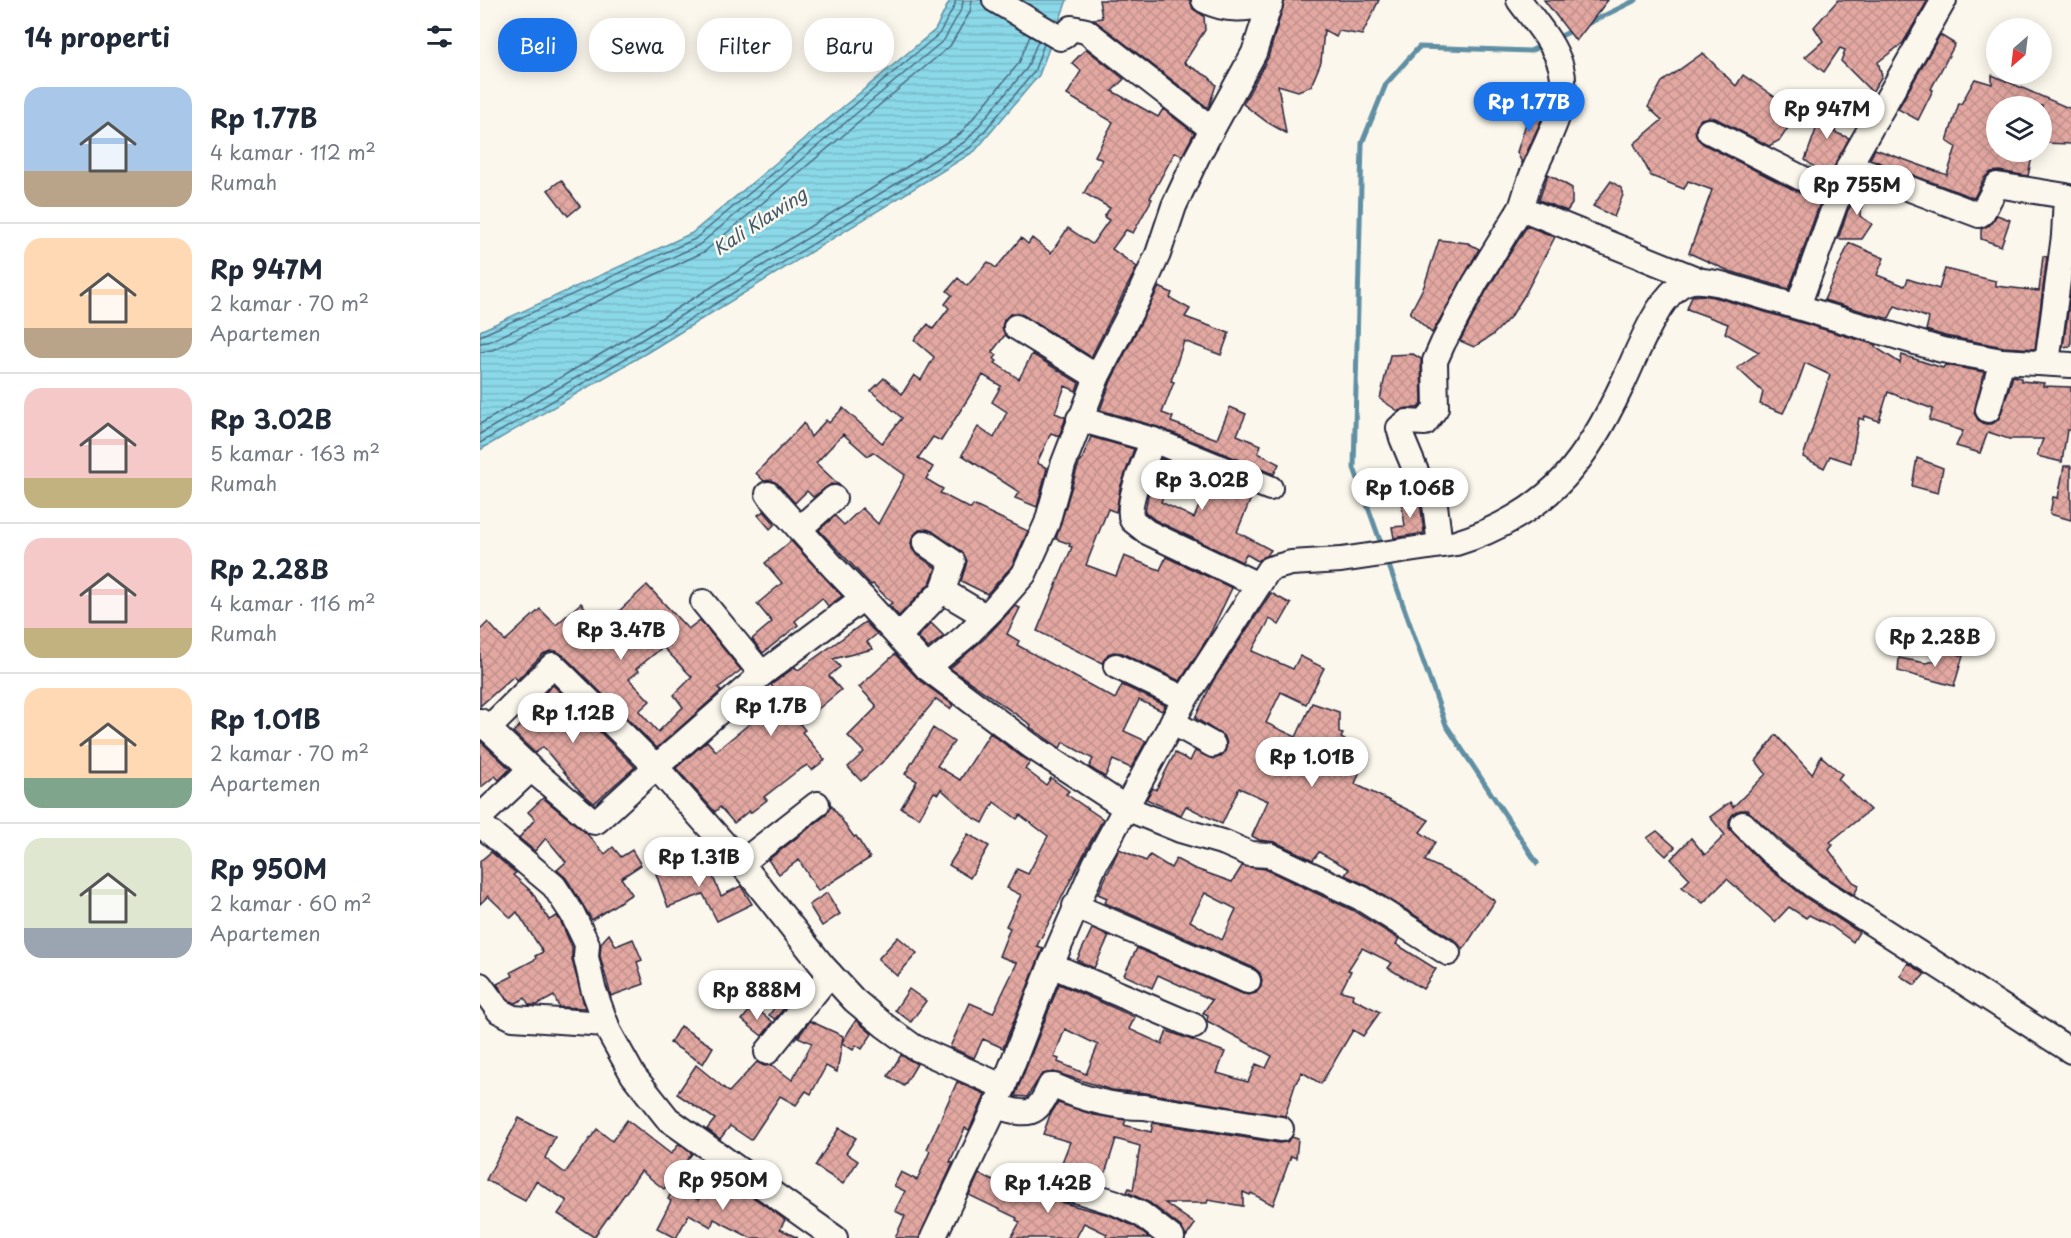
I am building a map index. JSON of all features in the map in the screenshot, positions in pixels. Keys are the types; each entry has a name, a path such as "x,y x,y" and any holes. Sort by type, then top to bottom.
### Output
{"street":[{"path":"995,0 1060,38 1072,28 1086,31 1212,129"},
{"path":"1204,0 1228,9 1248,9 1271,2"},
{"path":"1440,545 1434,497 1417,474 1400,428 1407,422 1425,423 1436,408 1435,361 1476,284 1521,208 1561,102 1563,85 1561,67 1541,30 1519,0"},
{"path":"1798,306 1849,166 1944,0"},
{"path":"927,668 966,636 994,608 1024,574 1036,551 1047,523 1063,465 1097,377 1158,255 1174,207 1212,129 1254,53 1271,2"},
{"path":"1709,131 1839,197"},
{"path":"1849,166 1979,215 1997,185 2068,196 2067,237 2046,363"},
{"path":"1521,208 1699,280 1798,306 1913,343 2002,361 2071,365"},
{"path":"933,1238 1000,1097 1075,906 1095,864 1185,699 1269,569 1275,566 1341,560 1440,545 1472,538 1510,520 1544,496 1565,477 1596,433 1664,303 1678,287 1690,281 1699,280"},
{"path":"1016,327 1097,377"},
{"path":"1988,410 2002,361"},
{"path":"1080,419 1153,440 1270,488"},
{"path":"1153,440 1134,493 1130,510 1132,520 1147,532 1258,585"},
{"path":"768,494 927,668 1031,746 1126,808 1180,830 1225,843 1250,854 1269,855 1361,898 1448,953"},
{"path":"799,529 834,498"},
{"path":"899,636 942,592 952,562 925,543"},
{"path":"942,592 985,616"},
{"path":"863,598 762,674 656,766 597,821 594,822 531,769 484,725 553,665 656,766 741,863 830,974 862,1006 914,1047 1000,1097 1021,1113 1033,1112 1044,1101 1050,1086 1054,1086 1088,1100 1123,1107 1144,1107 1281,1129"},
{"path":"703,602 762,674"},
{"path":"1116,666 1185,699"},
{"path":"1172,722 1213,745"},
{"path":"480,817 531,769"},
{"path":"741,863 817,804"},
{"path":"480,824 554,886 572,913 587,944 586,957 593,988 606,1024 633,1075 668,1119 835,1238"},
{"path":"1743,824 1770,851 1814,886 2071,1051"},
{"path":"1075,906 1248,981"},
{"path":"1051,965 1194,1026"},
{"path":"767,1053 830,974"},
{"path":"480,985 499,1011 513,1018 606,1024"},
{"path":"1064,1188 1079,1191 1136,1212 1172,1238"}],"water":[{"name":"Kali Klawing","path":"950,0 1067,0 1039,75 975,151 648,352 480,450 480,331 692,233 885,72 894,72 894,64 935,30"}],"building":[{"path":"1099,0 1190,0 1193,9 1204,16 1205,30 1184,63 1209,77 1216,85 1209,106 1207,107 1093,19 1102,18"},
{"path":"1285,0 1379,0 1362,35 1339,31 1336,37 1324,30 1321,62 1311,86 1298,91 1278,85 1286,133 1243,104 1268,58"},
{"path":"1544,0 1608,0 1576,41"},
{"path":"1838,0 1928,0 1903,43 1878,62 1882,76 1872,92 1841,61 1845,50 1840,48 1824,72 1805,57 1823,41 1814,27"},
{"path":"1940,35 1955,44 1931,89 1933,90 1918,120 1898,109"},
{"path":"1086,49 1124,79 1112,91 1158,117 1163,109 1194,133 1182,156 1175,152 1133,233 1126,230 1112,249 1137,267 1091,357 1023,315 1010,314 1004,320 1002,327 1005,335 992,352 997,355 994,359 997,361 995,363 1019,379 1032,354 1079,383 1076,391 1065,386 1055,413 1065,417 1065,420 1059,436 1051,433 1037,463 1047,468 1037,507 1015,498 1019,492 962,455 978,427 994,438 1007,412 992,402 1001,386 983,375 941,441 933,437 918,458 933,467 926,479 943,489 940,493 971,509 973,505 1028,531 1012,566 987,594 961,581 967,561 961,551 932,531 919,530 913,536 912,549 936,568 930,583 899,616 889,605 892,603 873,584 871,585 819,530 835,516 844,525 862,508 878,524 905,475 873,452 868,456 843,434 816,463 839,485 831,484 813,497 807,491 795,503 778,484 772,480 764,481 756,473 804,423 811,437 826,420 829,423 843,408 882,443 902,418 871,391 884,378 902,394 914,375 921,380 934,357 914,340 928,324 933,329 949,308 945,304 952,295 947,291 958,278 967,286 988,262 996,268 1021,238 1028,244 1032,238 1051,253 1068,228 1092,244 1109,220 1104,217 1110,208 1084,193 1102,160 1095,156 1113,122 1067,95 1081,71 1072,63"},
{"path":"1703,53 1736,86 1743,75 1798,113 1780,140 1769,146 1715,118 1701,119 1695,131 1697,138 1703,144 1820,203 1789,289 1729,271 1689,253 1712,190 1688,181 1684,189 1651,176 1634,144 1662,120 1648,107 1662,82"},
{"path":"1975,79 1986,84 2013,84 2041,96 1986,96 1986,162 2031,162 2028,176 1999,171 1991,172 1984,178 1974,198 1870,159 1875,149 1947,175 1956,147 1947,141 1959,103 1961,104"},
{"path":"1827,99 1845,116 1834,132 1849,138 1831,173 1821,168 1820,171 1805,160"},
{"path":"2052,101 2071,109 2071,144 2052,143"},
{"path":"1531,108 1543,116 1522,163 1517,152"},
{"path":"1548,174 1572,188 1572,204 1567,211 1539,200"},
{"path":"561,180 580,206 568,216 548,190"},
{"path":"1611,181 1621,188 1623,195 1614,217 1593,206"},
{"path":"1857,184 1881,193 1878,198 1864,194 1860,216 1872,224 1862,239 1838,239 1848,210 1856,198 1853,196"},
{"path":"1997,215 2010,220 2001,246 1981,239 1981,229 1990,225"},
{"path":"1527,226 1555,237 1524,296 1512,315 1493,335 1474,347 1460,341 1487,290"},
{"path":"1439,240 1468,243 1479,249 1432,333 1410,313 1424,286"},
{"path":"1849,243 1884,258 1877,275 1905,286 1908,279 1939,289 1945,269 1996,281 1996,286 2039,291 2043,256 2047,257 2035,349 2004,347 1945,336 1926,330 1929,318 1895,306 1889,318 1886,318 1824,300"},
{"path":"1159,287 1172,293 1170,298 1190,309 1185,317 1229,333 1221,355 1184,341 1171,381 1174,382 1162,413 1173,417 1171,422 1217,439 1230,407 1246,414 1237,435 1261,445 1258,453 1279,464 1274,474 1158,427 1100,410 1111,381"},
{"path":"2071,291 2071,346 2063,347"},
{"path":"1703,295 1876,345 1875,347 1900,363 1902,355 1943,368 1945,365 1984,372 1974,413 1978,420 1985,424 1992,424 1998,420 2013,376 2021,378 2021,381 2044,383 2043,386 2071,387 2071,430 2067,430 2062,462 2037,456 2043,439 2009,439 1988,432 1980,453 1956,446 1963,431 1929,420 1933,409 1888,392 1879,421 1865,416 1864,420 1859,418 1851,463 1830,456 1824,468 1803,457 1830,375 1805,363 1783,413 1760,404 1763,392 1737,368 1759,352 1725,333 1728,324 1687,309 1692,296"},
{"path":"1413,354 1421,359 1422,403 1418,408 1398,411 1380,399 1390,355"},
{"path":"1091,437 1134,449 1120,488 1116,512 1108,509 1086,565 1116,576 1124,556 1160,570 1166,557 1232,588 1209,636 1180,681 1122,653 1108,654 1102,663 1037,631 1072,547 1056,539 1077,469"},
{"path":"1917,458 1943,468 1938,493 1912,486"},
{"path":"1161,459 1252,496 1237,532 1271,550 1258,561 1246,554 1242,562 1155,520 1145,512 1148,495","holes":["1170,479 1204,494 1194,518 1161,502"]},
{"path":"2064,466 2071,466 2071,520 2050,514 2053,497 2058,498"},
{"path":"1416,497 1420,502 1424,533 1394,538 1392,527 1405,526 1401,499"},
{"path":"764,511 775,524 770,529 758,515"},
{"path":"791,541 842,596 828,606 822,598 795,621 798,625 763,653 752,639 772,622 757,604 782,583 765,563"},
{"path":"647,585 688,629 700,620 741,670 718,688 721,691 657,748 563,655 556,651 543,654 517,680 514,676 480,706 480,630 488,622 505,641 540,609 556,625 581,603 602,627","holes":["663,647 692,677 674,695 683,707 658,732 639,711 650,701 629,679 639,671 636,669"]},
{"path":"1271,593 1291,604 1279,625 1270,619 1252,651 1293,669 1300,656 1324,668 1306,704 1281,692 1266,723 1296,737 1312,703 1339,712 1339,733 1343,734 1341,738 1367,752 1355,784 1429,820 1420,832 1435,842 1425,861 1459,877 1495,901 1463,950 1456,941 1368,886 1345,875 1349,869 1319,852 1313,860 1275,842 1259,840 1252,836 1268,801 1239,788 1222,824 1186,806 1181,815 1146,799 1153,788 1156,790 1175,753 1190,761 1195,751 1213,759 1225,752 1227,744 1225,737 1195,718 1213,681"},
{"path":"1015,606 1020,608 1007,634 1019,641 1017,645 1115,699 1122,685 1165,705 1162,711 1139,700 1124,731 1146,741 1131,768 1113,760 1105,777 1089,767 1093,759 1063,742 1060,748 950,668 984,639"},
{"path":"865,622 877,634 867,642 873,649 833,659 840,667 829,676 841,690 800,724 805,730 802,732 825,760 812,770 807,765 796,772 764,797 767,800 734,823 720,807 715,812 676,768 707,741 716,751 781,698 771,685 795,667 798,670"},
{"path":"931,623 944,636 928,648 918,637"},
{"path":"1943,649 1963,656 1954,686 1898,671 1899,658 1926,663 1939,660"},
{"path":"895,654 918,679 953,705 950,709 936,699 887,758 861,781 848,767 864,752 848,736 876,708 876,705 859,687"},
{"path":"553,685 635,767 594,803 580,791 543,747 535,753 513,732 523,723 519,718"},
{"path":"933,728 954,742 937,766 960,780 990,733 1030,763 1025,769 1046,785 1051,778 1069,791 1066,794 1103,819 1037,946 1043,948 1003,1048 983,1039 974,1058 950,1047 970,1003 993,1013 1017,963 999,956 1010,928 1006,926 1021,895 1007,888 1017,869 1028,874 1048,836 1020,815 1017,819 994,802 983,823 972,817 941,789 938,794 934,792 919,818 901,808 917,781 905,774"},
{"path":"1776,735 1812,774 1821,756 1842,774 1838,779 1870,810 1830,842 1833,845 1829,850 1853,882 1859,885 1854,895 1822,874 1747,810 1740,810 1733,814 1729,820 1729,828 1761,862 1806,898 1859,932 1853,942 1831,926 1809,915 1806,918 1789,907 1775,922 1727,879 1703,903 1682,887 1690,879 1671,859 1691,838 1705,855 1725,835 1710,817 1730,802 1733,807 1766,774 1756,761"},
{"path":"480,741 510,769 499,780 495,776 480,788"},
{"path":"543,798 586,833 605,854 613,847 621,857 632,850 641,865 621,878 632,894 592,920 566,878 557,870 566,862 546,838 535,851 519,838 535,819 528,812"},
{"path":"831,805 870,858 818,891 799,860 779,874 768,860 826,815"},
{"path":"1657,831 1675,847 1666,856 1647,838"},
{"path":"968,834 989,846 970,878 949,865"},
{"path":"1119,849 1146,861 1150,855 1171,868 1176,859 1193,868 1232,882 1242,866 1265,869 1354,911 1399,939 1396,944 1436,969 1423,989 1388,968 1392,963 1362,948 1348,970 1351,971 1341,991 1353,994 1352,998 1380,1012 1363,1036 1353,1030 1321,1084 1302,1072 1295,1085 1285,1116 1146,1093 1112,1090 1054,1072 1042,1074 1027,1097 1015,1096 1059,984 1135,1017 1129,1029 1162,1044 1167,1031 1225,1052 1217,1073 1248,1082 1256,1064 1266,1068 1272,1056 1207,1021 1208,1015 1203,1013 1212,1000 1158,975 1152,988 1124,975 1137,948 1243,994 1256,993 1261,987 1260,973 1254,968 1105,903 1107,898 1098,894","holes":["1205,893 1236,909 1222,940 1190,921","1065,1029 1098,1045 1086,1074 1058,1062 1059,1059 1054,1057"]},
{"path":"491,852 516,873 513,875 532,892 549,920 557,916 560,920 572,947 572,960 585,1008 559,1007 554,996 537,1005 529,1005 525,998 516,1003 508,1000 497,984 513,976 511,972 536,959 535,956 543,952 517,912 511,918 488,896 480,904 480,861"},
{"path":"678,857 703,864 707,872 711,872 721,896 741,886 752,904 717,921 703,894 668,907 656,874"},
{"path":"827,893 840,914 822,926 809,905"},
{"path":"1092,929 1109,936 1094,968 1077,960"},
{"path":"609,934 616,946 633,939 642,960 637,962 644,984 611,996 600,956 601,943"},
{"path":"898,937 917,953 897,976 878,959"},
{"path":"1908,963 1925,974 1915,985 1900,976"},
{"path":"909,989 926,1001 911,1022 895,1010"},
{"path":"785,994 792,999 775,1019 769,1015"},
{"path":"753,1006 773,1022 762,1036 742,1020"},
{"path":"856,1020 872,1034 862,1049 856,1045 853,1050 842,1043 837,1072 826,1066 811,1094 806,1091 796,1105 780,1096 751,1140 730,1126 720,1139 707,1129 715,1119 677,1094 696,1065 729,1092 757,1062 764,1066 772,1065 792,1080 812,1043 798,1037 810,1021 843,1036 842,1042"},
{"path":"680,1026 713,1047 703,1064 670,1043"},
{"path":"901,1055 917,1064 904,1086 888,1076"},
{"path":"957,1082 985,1094 983,1100 969,1130 965,1128 950,1162 953,1163 919,1238 895,1238 905,1216 895,1211 905,1191 894,1186 901,1172 917,1180 930,1151 927,1149"},
{"path":"1058,1103 1094,1115 1126,1120 1124,1125 1151,1132 1153,1123 1279,1143 1287,1142 1292,1137 1298,1139 1296,1158 1291,1156 1273,1205 1251,1193 1250,1195 1243,1192 1243,1206 1208,1200 1207,1203 1165,1203 1195,1224 1186,1237 1181,1227 1150,1203 1127,1192 1129,1188 1133,1190 1140,1146 1116,1139 1102,1183 1066,1174 1057,1175 1070,1142 1043,1134 1050,1115"},
{"path":"519,1118 555,1137 545,1158 565,1173 597,1129 612,1141 627,1120 671,1154 679,1144 692,1154 664,1189 641,1171 594,1237 558,1214 567,1201 536,1181 525,1201 486,1180"},
{"path":"839,1128 856,1138 846,1153 858,1161 843,1184 815,1166"},
{"path":"715,1170 731,1182 730,1185 756,1199 785,1220 780,1229 798,1238 751,1238 714,1219 711,1227 689,1214 676,1238 657,1228 671,1201 668,1199 674,1187 699,1200"},
{"path":"979,1174 1028,1198 1031,1193 1044,1201 1050,1193 1060,1202 1109,1215 1134,1226 1149,1238 1105,1238 1107,1234 1084,1223 1076,1238 1011,1238 1020,1222 1016,1220 1017,1218 969,1195"}],"waterway":[{"path":"1587,24 1636,0"},
{"path":"1555,39 1573,30"},
{"path":"1383,549 1354,468 1362,143 1386,84 1419,47 1530,51 1543,45"},
{"path":"1387,560 1446,725 1537,863"}]}
